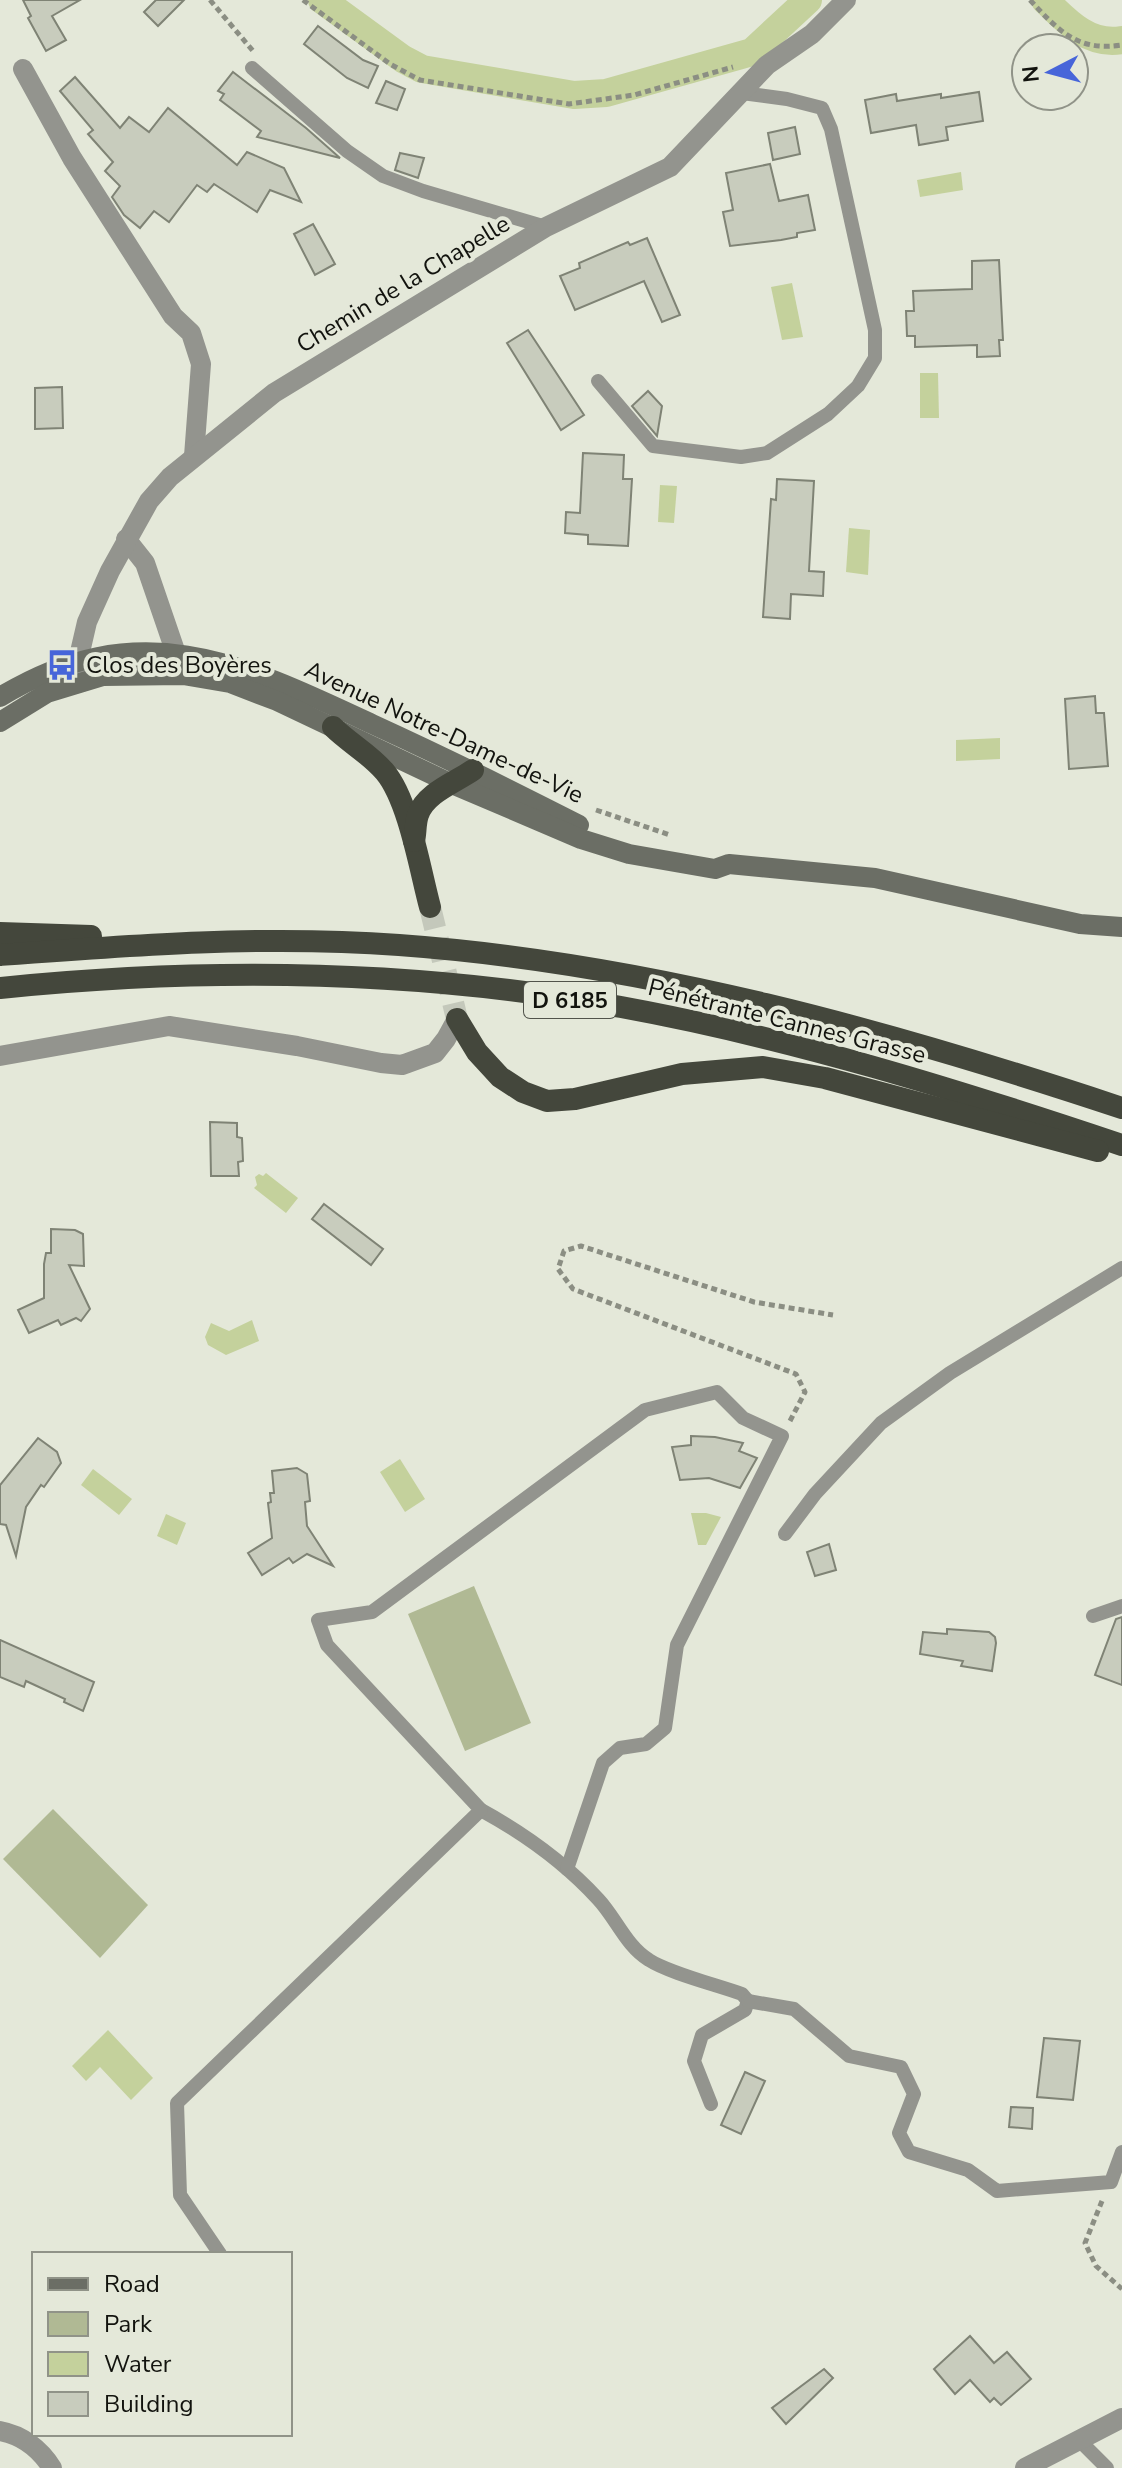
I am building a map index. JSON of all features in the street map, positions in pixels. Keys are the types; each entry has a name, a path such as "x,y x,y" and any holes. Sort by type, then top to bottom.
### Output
{"highway":[{"path":"333,727 375,762 393,783 414,844 430,907"},
{"path":"414,844 418,814 432,797 473,770"},
{"path":"0,933 180,941"},
{"name":"Pénétrante Cannes Grasse","path":"0,955 180,941 398,945 599,970 709,990 861,1027 964,1056 1122,1108"},
{"name":"Pénétrante Cannes Grasse","path":"0,988 202,977 356,977 424,981 513,992 620,1007 741,1033 979,1097 1122,1145"},
{"path":"457,1019 477,1052 500,1077 523,1092 547,1101 575,1099 682,1074 763,1067 825,1078 1122,1158"}],"main road":[{"name":"Avenue Notre-Dame-de-Vie","path":"0,697 36,676 76,661 113,654 178,653 246,669 331,704 473,770 584,828 629,842 716,855 729,864"},
{"name":"Avenue Notre-Dame-de-Vie","path":"0,722 47,693 103,676 183,675 230,683 333,727 452,784 581,839 629,854 715,869 729,864 875,878 1080,924 1122,927"}],"street":[{"name":"Chemin de la Chapelle","path":"73,684 87,622 126,539 149,501 170,477 274,393 546,227 670,167 767,65 812,34 846,0"},
{"path":"23,69 72,158 173,316 191,333 201,364 199,452"},
{"path":"126,539 145,563 183,675"},
{"path":"0,1056 169,1026 402,1065 435,1053 457,1019"},
{"path":"1025,2468 1122,2418"},
{"path":"0,2431 25,2440 45,2457 52,2468"}],"lane":[{"path":"256,71 347,151 383,176 546,227"},
{"path":"598,381 653,446 741,457 767,453 828,414 858,386 875,358 875,330 831,129 822,108 742,93"},
{"path":"785,1534 815,1494 881,1423 950,1373 1122,1268"},
{"path":"567,1869 603,1763 620,1748 646,1744 665,1728 677,1645 782,1436 743,1418 717,1392 645,1410 372,1612 318,1620 327,1645 481,1810 506,1824 567,1869 600,1900 636,1950 652,1962 742,1994 748,2001 794,2009 849,2056 901,2067 914,2094 899,2133 909,2152 968,2170 997,2191 1111,2182 1122,2152"},
{"path":"1093,1616 1122,1606"},
{"path":"219,2252 180,2195 177,2103 481,1810"},
{"path":"711,2104 694,2061 702,2035 745,2010 748,2001"},
{"path":"1080,2441 1107,2468"}],"path":[{"path":"210,0 252,48 256,71"},
{"path":"303,0 390,64 420,80 569,104 634,95 738,66"},
{"path":"1030,0 1060,32 1084,45 1122,45"},
{"path":"592,809 677,837"},
{"path":"782,1436 805,1392 796,1374 573,1289 558,1269 564,1251 581,1246 754,1302 833,1315"},
{"path":"1111,2182 1085,2243 1096,2266 1122,2289"}],"green space":[{"path":"474,1586 531,1723 465,1751 408,1614"},
{"path":"53,1809 148,1905 100,1958 3,1859"}],"water":[{"path":"961,172 963,190 920,197 917,180"},
{"path":"792,283 803,337 782,340 771,287"},
{"path":"920,373 938,373 939,418 920,418"},
{"path":"660,485 677,486 674,523 658,522"},
{"path":"849,528 870,530 868,575 846,572"},
{"path":"1000,738 1000,759 956,761 956,740"},
{"path":"266,1173 298,1198 286,1213 254,1188 257,1185 255,1177"},
{"path":"252,1320 259,1341 226,1355 208,1345 205,1337 211,1323 229,1331"},
{"path":"400,1459 425,1499 405,1512 380,1472"},
{"path":"93,1469 132,1499 119,1515 81,1485"},
{"path":"691,1513 721,1517 706,1545 698,1545"},
{"path":"166,1514 186,1523 177,1545 157,1536"},
{"path":"108,2030 153,2078 131,2100 100,2067 86,2081 72,2066"}],"building":[{"path":"23,0 80,0 52,16 66,40 46,51 28,18 31,16"},
{"path":"156,0 184,0 158,26 144,12"},
{"path":"318,26 363,60 378,66 368,88 347,78 304,44"},
{"path":"233,72 340,158 257,137 261,131 220,100 224,94 218,91"},
{"path":"75,77 120,128 129,117 149,132 168,108 237,165 247,152 284,168 301,202 270,190 257,212 214,184 207,192 197,185 169,222 154,211 140,228 124,215 112,197 120,186 105,171 113,162 88,134 93,130 60,91"},
{"path":"386,81 405,89 397,110 376,103"},
{"path":"979,92 983,121 946,127 948,140 919,145 916,125 871,133 865,100 896,94 897,101"},
{"path":"795,127 800,154 773,160 768,133"},
{"path":"400,153 424,158 418,178 395,170"},
{"path":"770,164 779,201 808,195 815,230 797,233 797,237 730,246 723,212 733,210 726,173"},
{"path":"313,224 335,264 315,275 294,234"},
{"path":"647,238 680,315 662,322 644,281 575,310 560,276 580,268 579,263 628,242 630,245"},
{"path":"999,260 1003,340 999,340 1000,356 977,357 977,345 915,347 915,336 907,336 906,311 914,311 913,291 972,289 972,261"},
{"path":"528,330 584,415 561,430 507,343"},
{"path":"62,387 63,428 35,429 35,388"},
{"path":"648,391 662,406 657,436 632,406"},
{"path":"583,453 624,455 623,479 632,479 628,546 588,544 588,535 565,533 566,512 580,513"},
{"path":"777,479 814,481 809,571 824,572 823,596 791,594 790,619 763,617 771,499 776,500"},
{"path":"1095,696 1096,713 1104,713 1108,766 1069,769 1065,699"},
{"path":"210,1122 237,1123 237,1137 242,1138 243,1161 238,1162 239,1176 211,1176"},
{"path":"324,1204 383,1249 371,1265 312,1219"},
{"path":"51,1229 75,1230 83,1234 84,1266 69,1265 90,1309 81,1321 76,1318 61,1325 58,1320 29,1333 18,1310 44,1298 44,1264 46,1253 51,1253"},
{"path":"691,1436 743,1443 739,1451 757,1458 740,1488 709,1478 680,1480 672,1447 691,1445"},
{"path":"38,1438 57,1452 61,1463 26,1507 16,1556 6,1525 0,1524 0,1485"},
{"path":"297,1468 307,1474 310,1501 305,1502 307,1526 333,1566 307,1554 293,1563 289,1558 262,1575 248,1553 272,1538 268,1503 271,1502 270,1493 274,1493 272,1471"},
{"path":"829,1544 836,1570 815,1576 807,1552"},
{"path":"1122,1617 1122,1685 1095,1675 1116,1619"},
{"path":"947,1629 989,1632 995,1637 992,1671 961,1666 963,1661 920,1654 923,1632 947,1634"},
{"path":"0,1640 94,1682 83,1711 26,1681 24,1687 0,1677"},
{"path":"1044,2038 1080,2041 1073,2100 1037,2097"},
{"path":"745,2072 765,2081 741,2134 721,2125"},
{"path":"1011,2107 1033,2108 1032,2129 1009,2127"},
{"path":"970,2336 994,2363 1007,2352 1031,2379 1001,2405 994,2398 990,2402 970,2380 955,2394 934,2369"},
{"path":"824,2369 833,2378 786,2424 772,2408"}],"waterway":[{"path":"322,0 403,59 422,69 574,95 606,93 752,52 808,0"},
{"path":"1045,0 1089,36 1110,41 1122,40"}],"tunnel":[{"path":"430,907 457,1019"}],"place":[{"name":"Clos des Boyères","path":"62,665"}]}
